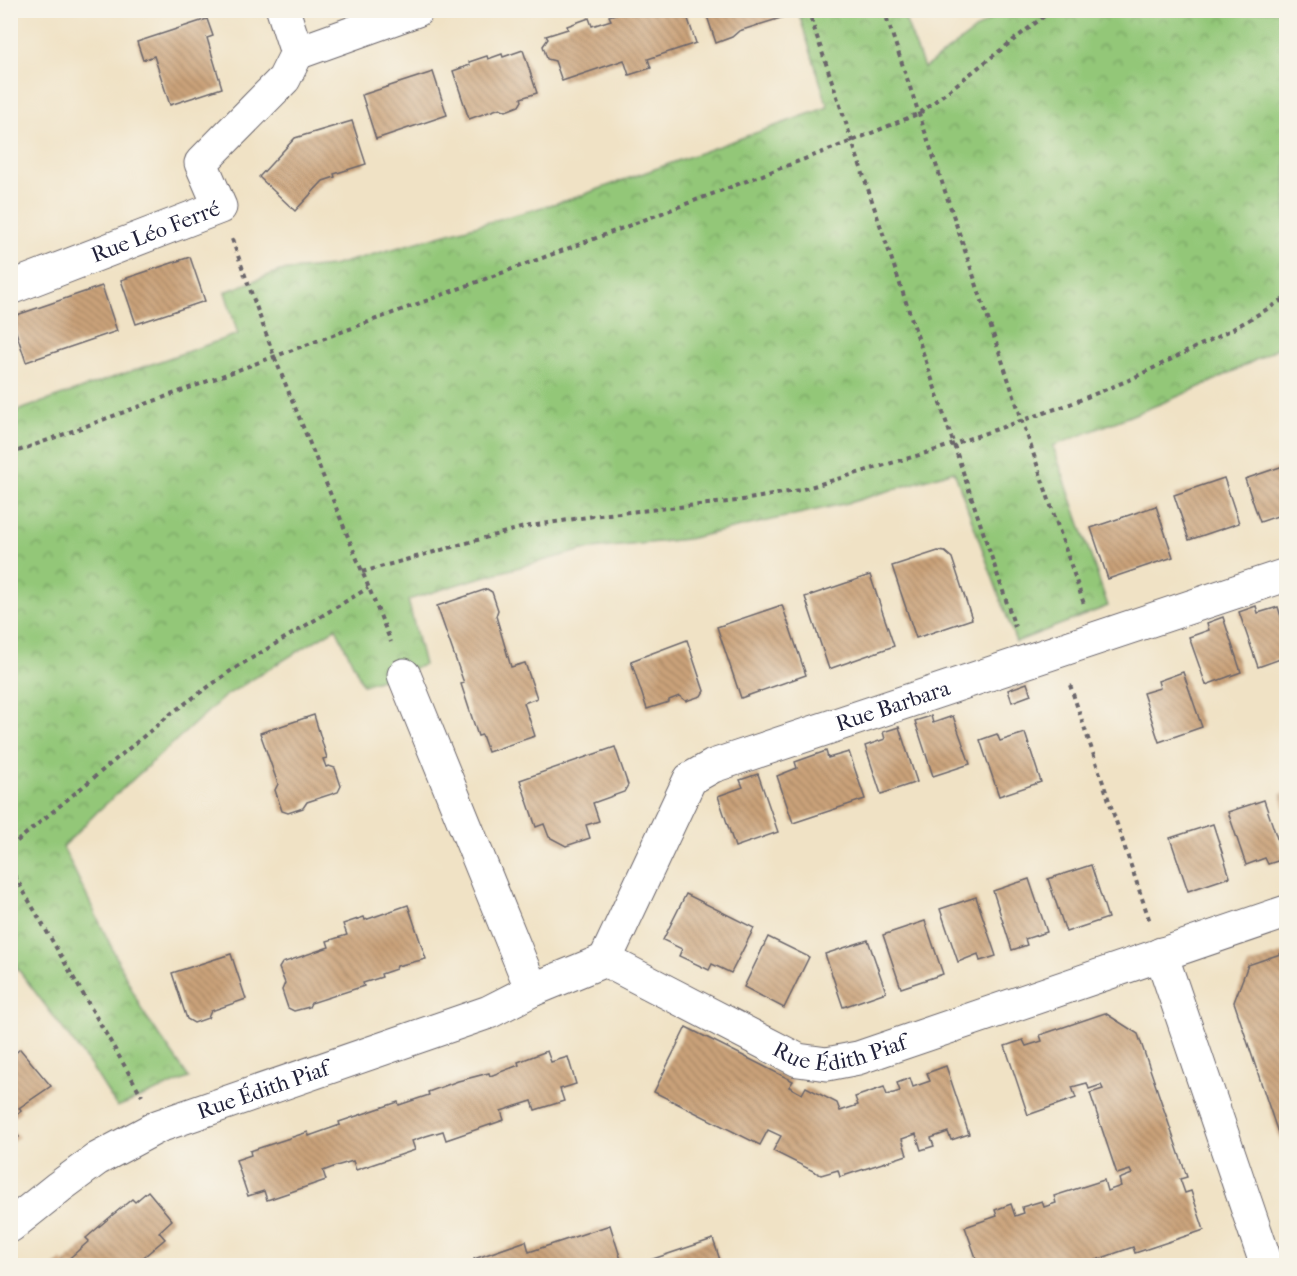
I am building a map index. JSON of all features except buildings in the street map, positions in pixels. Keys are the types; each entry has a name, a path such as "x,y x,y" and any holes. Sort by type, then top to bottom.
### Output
{"street":[{"path":"283,10 297,53 417,10"},
{"name":"Rue Léo Ferré","path":"10,288 220,207 201,163 284,79 297,53"},
{"name":"Rue Barbara","path":"605,960 690,779 713,766 1287,576"},
{"path":"404,675 532,990"},
{"name":"Rue Édith Piaf","path":"10,1226 97,1159 159,1126 489,1012 532,990 605,960 798,1060 827,1064 858,1058 1287,912"},
{"path":"1161,954 1267,1266"}],"path":[{"path":"808,10 1027,662"},
{"path":"884,10 1095,639"},
{"path":"10,454 591,240 920,113 1052,10"},
{"path":"220,207 274,356 404,675"},
{"path":"362,573 524,527 600,515 737,501 800,490 953,444 1129,380 1233,329 1287,298"},
{"path":"10,847 173,712 232,670 368,588"},
{"path":"1058,651 1161,954"},
{"path":"10,868 159,1126"}],"green space":[{"path":"798,11 902,11 924,68 1001,11 1286,11 1286,343 1201,386 1053,446 1108,606 1016,642 954,471 852,502 687,539 583,550 468,581 408,600 424,665 363,685 336,628 225,696 97,812 63,847 143,1012 189,1078 117,1107 91,1066 11,960 11,413 238,334 225,292 280,271 332,266 571,199 828,107"}]}
